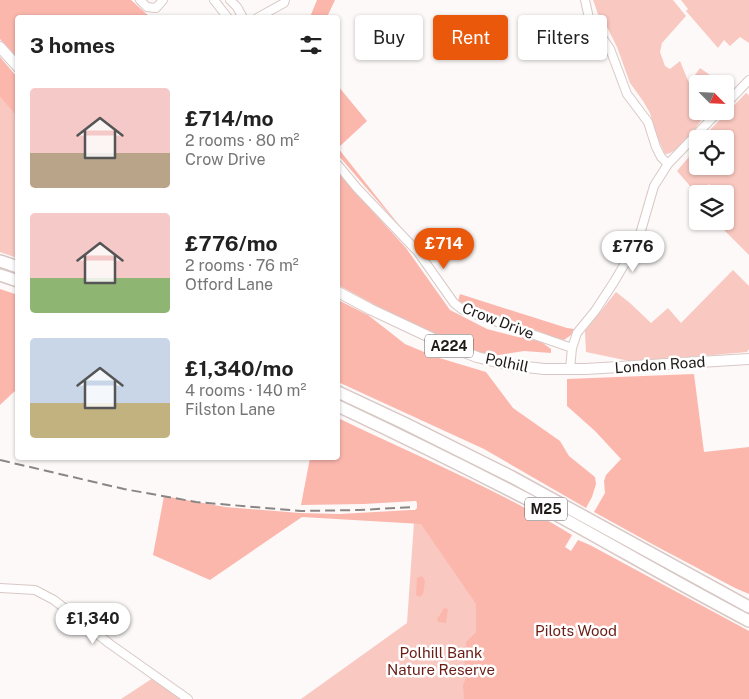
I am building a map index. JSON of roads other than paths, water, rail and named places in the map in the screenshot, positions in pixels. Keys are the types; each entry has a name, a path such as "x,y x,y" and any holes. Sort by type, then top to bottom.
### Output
{"highway":[{"path":"0,261 15,266"},
{"path":"0,275 15,280"},
{"name":"M25","path":"340,393 512,477 749,607"},
{"name":"M25","path":"340,407 492,481 749,621"}],"main road":[{"path":"0,47 15,64"},
{"name":"Polhill","path":"340,293 453,348 472,355 520,367 570,370"},
{"name":"London Road","path":"570,370 749,359"}],"street":[{"path":"140,0 147,7 156,8 163,0"},
{"path":"214,0 226,15"},
{"path":"230,0 241,15"},
{"path":"262,15 284,3 285,0"},
{"path":"585,0 589,18 610,49 627,94 648,122 656,147 661,157 668,164"},
{"path":"734,96 749,80"},
{"path":"570,370 572,348 577,333 595,311 638,241 654,186 668,164 710,120"},
{"name":"Crow Drive","path":"340,167 418,252 454,303 463,310 572,348"},
{"path":"0,588 35,590 54,600 110,644 188,699"}],"railway":[{"path":"0,460 124,489 196,502 301,511 413,507"}],"park label":[{"name":"Pilots Wood","path":"576,631"},
{"name":"Polhill Bank Nature Reserve","path":"441,662"}]}
